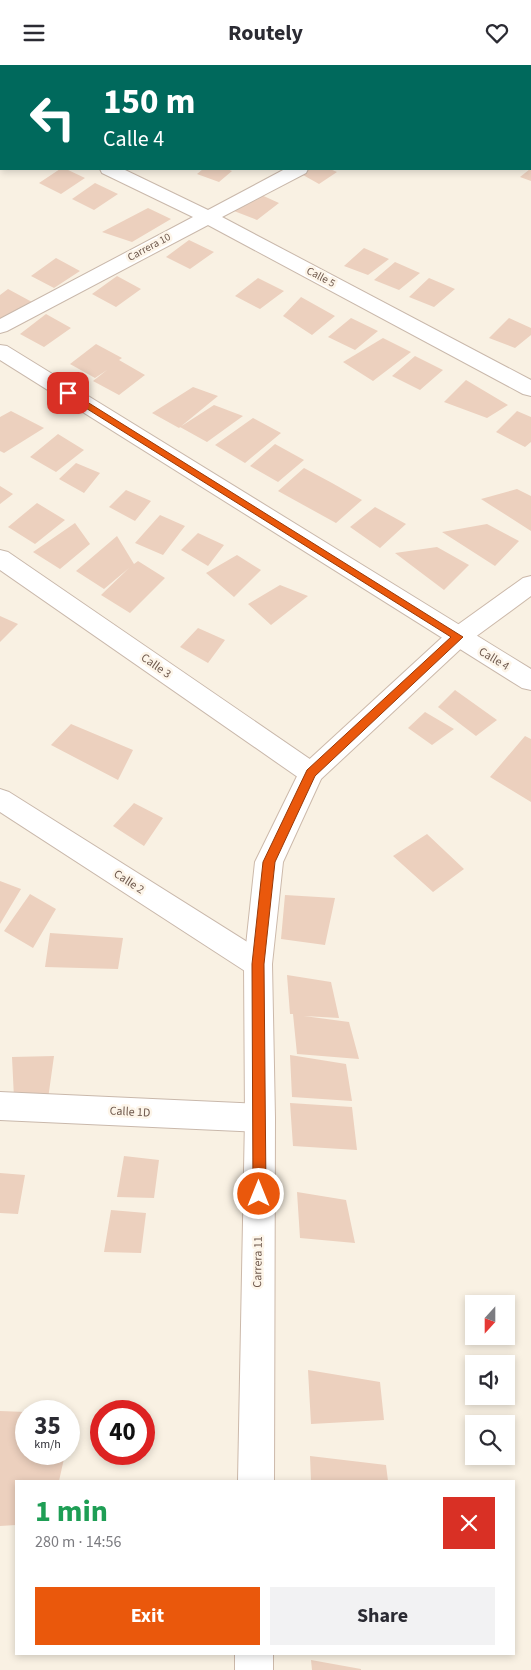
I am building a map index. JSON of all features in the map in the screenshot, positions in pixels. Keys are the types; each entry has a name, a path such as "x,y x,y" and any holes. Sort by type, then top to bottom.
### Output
{"street":[{"name":"Calle 5","path":"111,170 206,216 531,389"},
{"name":"Carrera 10","path":"0,327 206,216 297,170"},
{"name":"Calle 4","path":"0,351 531,681"},
{"name":"Calle 3","path":"0,559 311,773"},
{"name":"Carrera 11","path":"256,1480 260,1118 258,964 269,862 311,773 458,637 531,584"},
{"name":"Calle 2","path":"0,799 258,964"},
{"name":"Calle 1D","path":"0,1106 260,1118"},
{"path":"254,1655 254,1670"}],"building":[{"path":"58,170 68,170 85,178 61,194 39,183"},
{"path":"202,170 232,171 219,182 197,174"},
{"path":"332,170 337,172 319,184 296,171"},
{"path":"529,170 531,170 531,181 520,177"},
{"path":"95,183 118,194 94,210 72,199"},
{"path":"257,193 279,203 257,220 234,211"},
{"path":"148,208 171,219 132,242 102,232"},
{"path":"189,240 214,252 190,269 166,257"},
{"path":"364,248 389,259 368,275 344,266"},
{"path":"56,258 80,271 54,288 31,276"},
{"path":"395,262 420,273 399,290 374,280"},
{"path":"117,276 141,289 116,307 92,294"},
{"path":"258,278 284,291 260,309 235,296"},
{"path":"429,278 455,289 434,307 409,297"},
{"path":"8,289 32,302 6,321 0,318 0,295"},
{"path":"301,297 335,316 312,335 283,316"},
{"path":"46,314 71,328 44,347 20,334"},
{"path":"351,318 378,331 355,350 328,337"},
{"path":"509,318 531,328 531,335 515,348 489,338"},
{"path":"383,338 411,352 373,381 343,362"},
{"path":"96,344 122,358 119,360 145,375 119,395 93,381 107,370 95,378 70,364"},
{"path":"415,356 443,370 420,390 392,376"},
{"path":"466,380 508,405 487,418 444,402"},
{"path":"193,387 218,396 179,428 152,413"},
{"path":"214,405 243,416 207,442 180,427"},
{"path":"11,411 44,428 4,453 0,451 0,417"},
{"path":"517,411 531,417 531,442 525,447 496,432"},
{"path":"253,418 281,433 245,463 215,445"},
{"path":"58,434 84,450 56,472 30,457"},
{"path":"275,444 304,460 278,482 250,466"},
{"path":"76,463 100,473 84,493 59,479"},
{"path":"304,468 362,500 336,523 278,491"},
{"path":"0,486 13,494 0,504"},
{"path":"517,489 531,496 531,531 481,499"},
{"path":"126,490 151,501 135,521 109,507"},
{"path":"37,503 65,520 35,544 8,527"},
{"path":"375,507 406,524 380,548 350,527"},
{"path":"160,515 185,526 163,555 135,543"},
{"path":"75,523 90,544 60,569 33,552"},
{"path":"487,524 519,541 495,566 442,532"},
{"path":"198,533 224,545 208,566 181,550"},
{"path":"117,536 134,564 138,561 165,578 130,613 101,595 129,568 104,589 76,571"},
{"path":"437,547 469,565 444,590 395,553"},
{"path":"237,555 261,570 234,597 206,573"},
{"path":"280,585 308,596 271,625 248,604"},
{"path":"0,616 18,624 0,642"},
{"path":"198,628 225,640 208,663 180,647"},
{"path":"455,690 497,720 476,736 438,707"},
{"path":"425,712 454,729 432,745 408,728"},
{"path":"71,724 133,750 118,780 51,745"},
{"path":"525,736 531,739 531,802 490,777"},
{"path":"134,803 163,818 144,846 113,826"},
{"path":"427,834 464,869 433,892 393,856"},
{"path":"0,881 21,889 0,924"},
{"path":"30,894 56,909 33,948 4,931"},
{"path":"285,895 335,898 325,945 281,939"},
{"path":"50,933 123,938 118,969 45,967"},
{"path":"287,975 331,982 339,1018 304,1016 349,1022 359,1059 297,1054 293,1014 290,1014"},
{"path":"290,1055 346,1064 352,1101 292,1097"},
{"path":"54,1056 48,1099 14,1098 12,1057"},
{"path":"290,1103 352,1107 357,1150 293,1146"},
{"path":"124,1156 159,1160 154,1198 117,1197"},
{"path":"0,1173 25,1175 18,1214 0,1213"},
{"path":"297,1192 346,1200 355,1243 300,1238"},
{"path":"111,1210 146,1213 141,1253 104,1252"},
{"path":"308,1370 380,1382 384,1420 311,1424"},
{"path":"0,1411 15,1412 15,1465 63,1465 59,1480 15,1480 15,1525 0,1526"},
{"path":"310,1456 386,1465 388,1480 311,1480"},
{"path":"311,1660 361,1669 361,1670 312,1670"}],"route":[{"path":"68,393 458,637 311,773 269,862 258,964 259,1194"}]}
